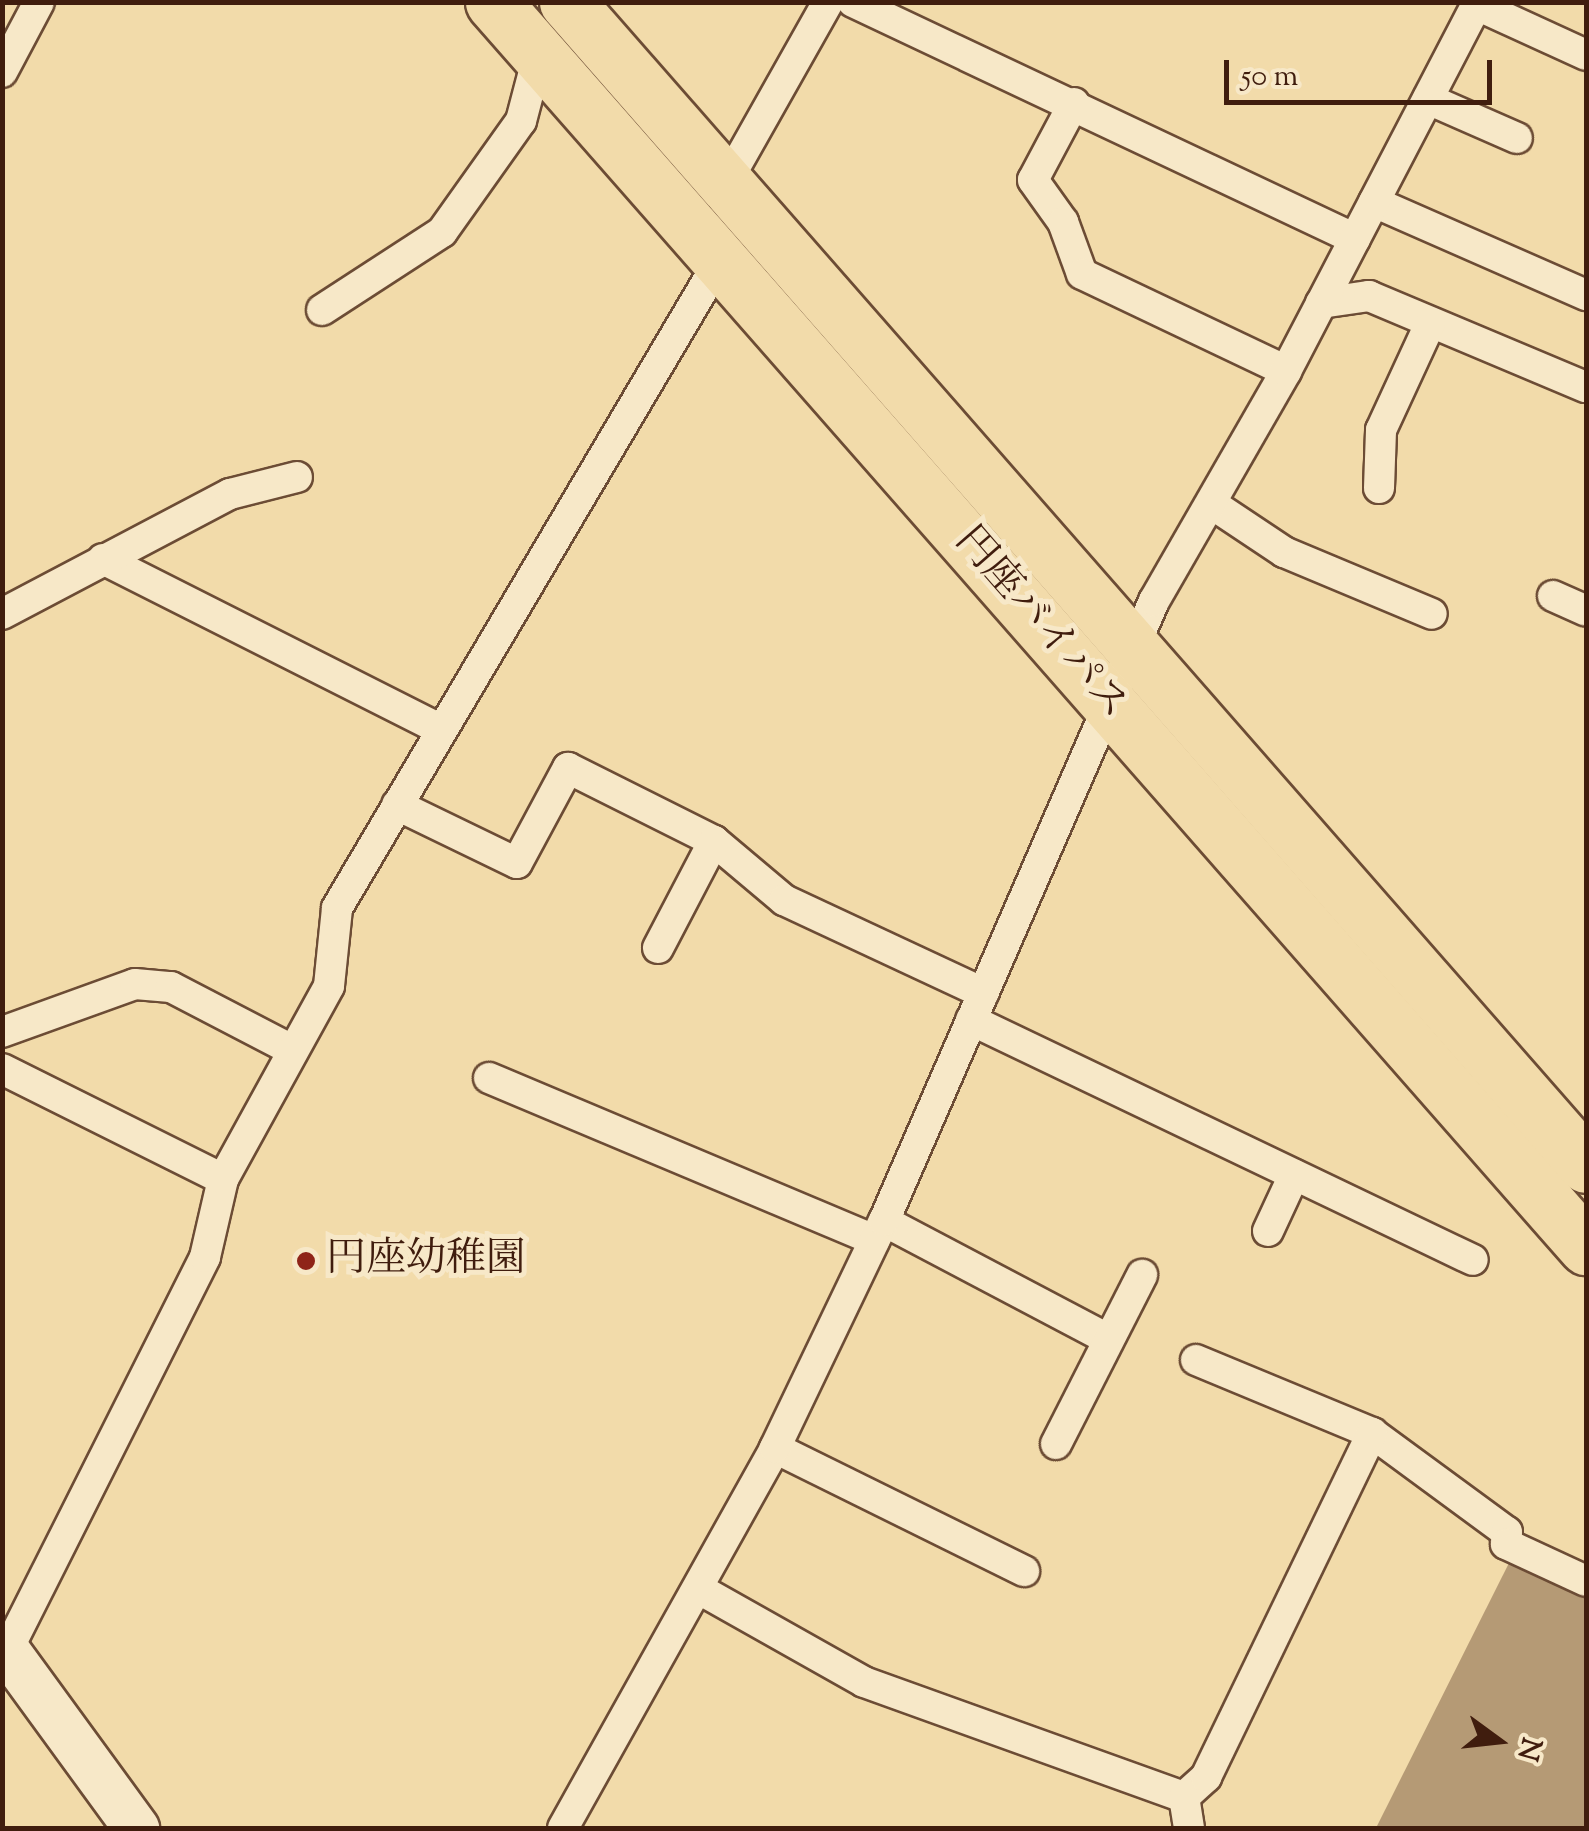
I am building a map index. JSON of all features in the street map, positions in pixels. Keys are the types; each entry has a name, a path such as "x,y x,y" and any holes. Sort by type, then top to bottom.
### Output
{"highway":[{"name":"円座バイパス","path":"492,2 1108,701 1574,1180"},
{"name":"円座バイパス","path":"567,2 1132,647 1574,1180 1586,1247"}],"main road":[{"path":"4,1653 136,1828"}],"street":[{"path":"2,72 39,2"},
{"path":"726,183 828,2"},
{"path":"853,2 1074,103 1354,239"},
{"path":"563,1828 775,1448 879,1231 1132,647 1286,371 1477,4 1586,55"},
{"path":"322,310 442,232 521,121 538,56"},
{"path":"1428,98 1516,138"},
{"path":"1074,103 1033,180 1063,222 1082,274 1286,371"},
{"path":"1374,202 1586,294"},
{"path":"4,1653 205,1257 223,1179 329,986 337,908 440,729 531,590 720,260"},
{"path":"1321,303 1369,296 1586,387"},
{"path":"1378,488 1381,430 1430,324"},
{"path":"2,614 230,494 297,477"},
{"path":"1212,504 1284,552 1432,614"},
{"path":"104,558 440,729"},
{"path":"1552,596 1586,611"},
{"path":"397,804 517,863 568,768 714,841 784,900 977,1007 1294,1175 1473,1260"},
{"path":"658,948 714,841"},
{"path":"4,1030 135,984 171,987 292,1050"},
{"path":"2,1069 223,1179"},
{"path":"489,1078 879,1231 1108,1340"},
{"path":"1268,1231 1294,1175"},
{"path":"1056,1444 1142,1275"},
{"path":"1196,1360 1372,1433 1507,1532 1506,1544 1586,1581"},
{"path":"1184,1797 1206,1777 1372,1433"},
{"path":"775,1448 1024,1571"},
{"path":"699,1588 864,1682 1184,1797"},
{"path":"1184,1797 1189,1828"}],"shaded area":[{"path":"1511,1559 1586,1593 1586,1828 1376,1828"}],"place":[{"name":"円座幼稚園","path":"306,1261"}]}
